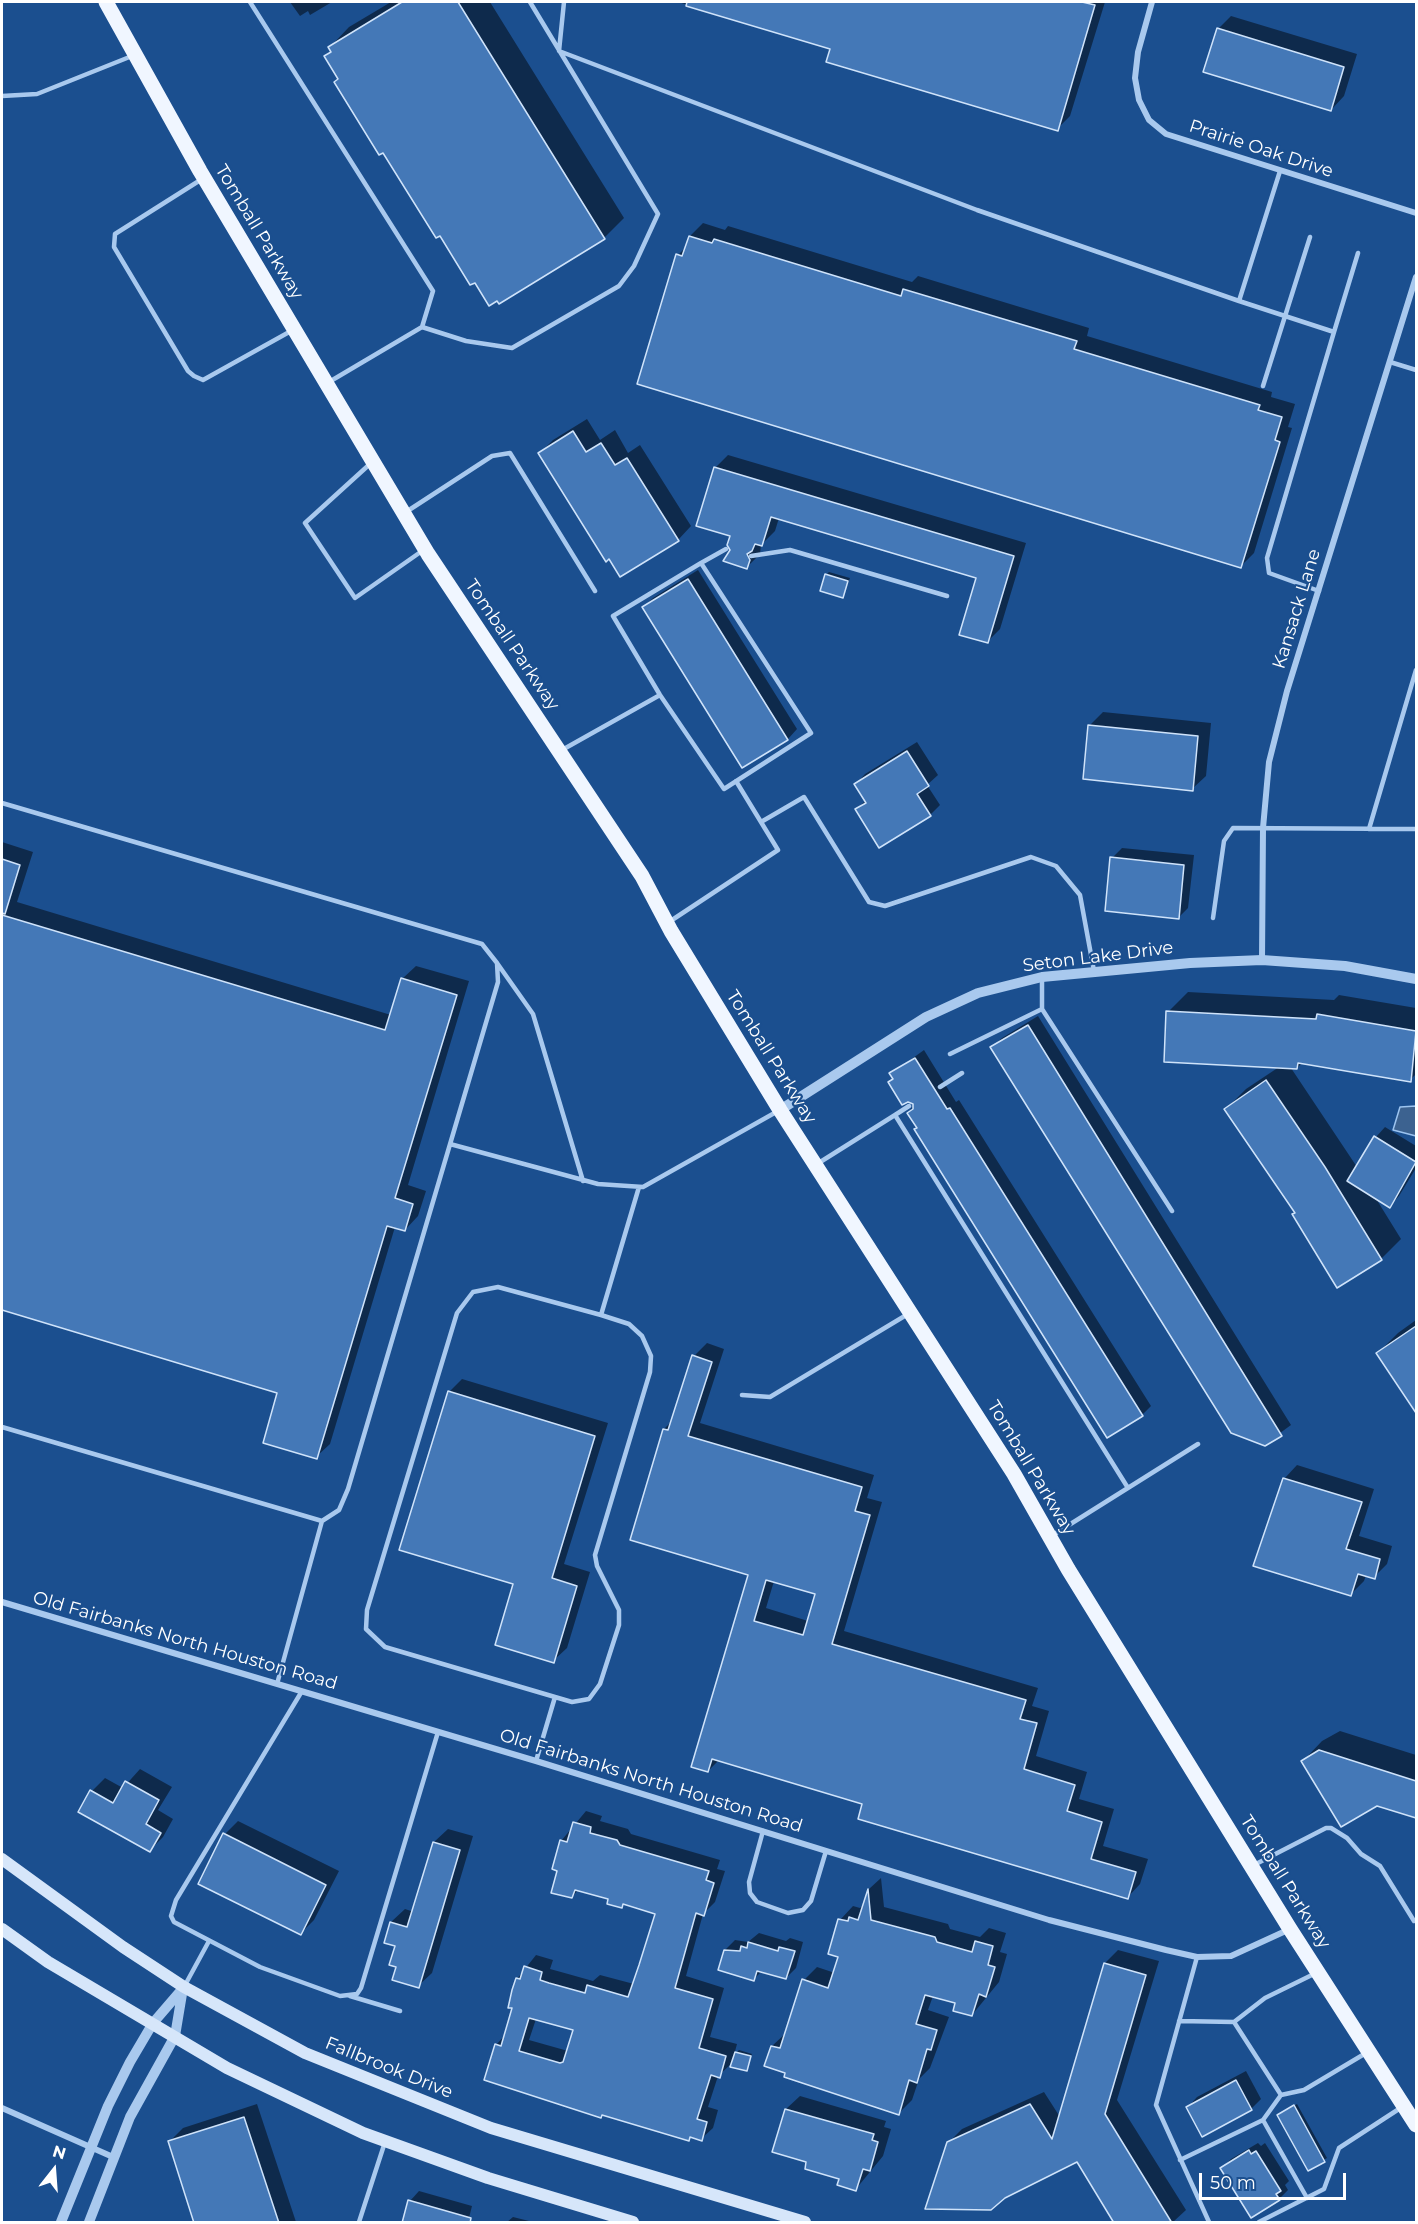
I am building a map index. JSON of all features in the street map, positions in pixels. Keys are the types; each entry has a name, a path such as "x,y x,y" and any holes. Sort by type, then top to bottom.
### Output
{"main road":[{"name":"Tomball Parkway","path":"106,2 204,177 425,549 642,876 667,923 780,1110 1014,1474 1050,1537 1290,1929 1370,2050 1416,2125"},
{"name":"Fallbrook Drive","path":"2,1859 113,1941 184,1987 305,2054 491,2128 771,2218 805,2223"},
{"path":"2,1929 48,1962 227,2068 385,2141 488,2178 633,2223"}],"street":[{"name":"Prairie Oak Drive","path":"1152,2 1138,52 1135,78 1139,100 1149,120 1167,134 1189,143 1416,213"},
{"name":"Kansack Lane","path":"1262,960 1263,828 1269,762 1287,691 1416,277"},
{"name":"Seton Lake Drive","path":"780,1110 926,1017 978,993 1042,977 1190,963 1262,960 1345,966 1416,979"},
{"name":"Old Fairbanks North Houston Road","path":"2,1602 536,1761 1049,1920 1197,1957 1231,1956 1290,1929"},
{"path":"61,2223 112,2097 153,2023 184,1987"},
{"path":"89,2223 130,2117 175,2036 184,1987"},
{"path":"2,2108 113,2157"}],"lane":[{"path":"250,2 433,291 422,327 327,384"},
{"path":"422,327 466,341 512,348 618,286 634,266 658,214 530,2"},
{"path":"559,51 564,2"},
{"path":"559,51 977,210 1334,332"},
{"path":"2,96 37,94 136,55"},
{"path":"1239,301 1280,171"},
{"path":"204,177 133,221 115,234 113,239 114,247 188,372 203,380 294,329"},
{"path":"1263,386 1310,237"},
{"path":"1318,591 1269,573 1267,558 1358,253"},
{"path":"1390,362 1416,370"},
{"path":"404,514 492,456 510,453 595,591"},
{"path":"373,462 305,523 355,598 425,549"},
{"path":"701,563 811,733 724,789 660,694 613,616 701,563 726,549"},
{"path":"751,556 790,550 947,596"},
{"path":"1369,829 1416,670"},
{"path":"559,751 660,694"},
{"path":"667,923 778,850 736,781"},
{"path":"761,822 804,797 869,902 885,906 1031,857 1056,866 1080,895 1094,971"},
{"path":"2,803 482,944 533,1014 584,1181"},
{"path":"1213,918 1224,841 1233,828 1416,829"},
{"path":"277,1684 322,1521 339,1510 348,1489 498,982 497,963"},
{"path":"1042,977 1042,1009 1172,1211"},
{"path":"950,1054 1042,1009"},
{"path":"940,1087 962,1073"},
{"path":"815,1164 909,1106"},
{"path":"450,1144 597,1184 639,1186 690,1163 780,1110"},
{"path":"895,1115 1128,1488"},
{"path":"601,1315 639,1186"},
{"path":"498,1287 601,1315 629,1324 642,1336 651,1356 650,1372 595,1555 597,1566 619,1610 619,1625 600,1684 589,1699 572,1702 385,1647 366,1629 367,1610 457,1313 473,1292 498,1287"},
{"path":"742,1395 770,1397 911,1313"},
{"path":"2,1427 322,1521"},
{"path":"1050,1537 1198,1444"},
{"path":"302,1691 172,1910 174,1922 209,1941 260,1967 340,1996 357,1994 361,1988 438,1732"},
{"path":"536,1761 555,1697"},
{"path":"1252,1866 1326,1828 1331,1828 1347,1838 1361,1854 1380,1866 1414,1921"},
{"path":"763,1831 748,1882 750,1893 757,1902 788,1913 803,1910 811,1901 826,1851"},
{"path":"184,1987 209,1941"},
{"path":"1197,1957 1156,2105 1209,2223"},
{"path":"1179,2021 1234,2022 1265,1998 1318,1973"},
{"path":"350,1996 400,2011"},
{"path":"1234,2022 1281,2096"},
{"path":"1180,2160 1263,2120 1281,2096 1304,2090 1370,2050"},
{"path":"1259,2223 1324,2189 1339,2148 1405,2106"},
{"path":"1263,2120 1307,2198"},
{"path":"359,2223 385,2141"}],"water":[{"path":"1416,1106 1416,1136 1393,1130 1400,1107"}],"building":[{"path":"402,2 458,2 605,239 499,304 497,301 489,306 475,283 470,285 440,236 436,238 383,153 379,155 334,82 338,79 324,56 331,52 328,47"},
{"path":"687,2 1082,2 1095,5 1058,131 826,62 830,49 686,6"},
{"path":"1217,28 1344,67 1331,111 1203,72"},
{"path":"689,236 712,243 714,239 901,296 903,289 1077,341 1074,349 1260,405 1258,410 1282,417 1275,440 1280,442 1241,568 637,384 676,254 682,256"},
{"path":"573,431 586,452 601,443 615,465 627,458 679,541 620,577 609,559 606,562 538,453"},
{"path":"714,467 1014,556 988,643 959,635 976,578 771,517 762,546 755,544 752,551 747,554 750,560 747,569 723,561 730,550 727,545 730,536 696,526"},
{"path":"825,574 848,581 843,598 820,591"},
{"path":"688,579 788,740 742,768 642,607"},
{"path":"1088,725 1198,736 1193,791 1083,779"},
{"path":"907,751 929,786 917,794 931,816 879,848 855,809 866,803 854,784"},
{"path":"1110,857 1184,865 1179,919 1105,911"},
{"path":"2,859 20,865 5,914 2,913"},
{"path":"2,915 385,1030 401,978 457,995 395,1198 413,1204 405,1231 387,1226 317,1459 263,1443 277,1393 2,1310"},
{"path":"1166,1011 1316,1019 1317,1014 1416,1031 1411,1082 1298,1063 1297,1069 1164,1062"},
{"path":"1028,1025 1282,1436 1265,1446 1231,1433 990,1047"},
{"path":"915,1058 947,1109 950,1108 1143,1416 1107,1438 914,1129 917,1128 907,1113 913,1109 913,1104 908,1102 902,1105 888,1082 893,1079 889,1073"},
{"path":"1266,1080 1325,1167 1382,1260 1337,1288 1292,1214 1295,1213 1224,1109"},
{"path":"1374,1136 1416,1162 1390,1208 1347,1181"},
{"path":"1416,1326 1416,1413 1376,1353"},
{"path":"692,1355 712,1362 688,1436 862,1487 855,1511 870,1515 832,1644 1026,1700 1020,1719 1037,1723 1024,1769 1075,1785 1067,1811 1102,1822 1091,1859 1136,1872 1128,1899 858,1819 862,1804 712,1759 708,1772 691,1767 748,1575 630,1540 663,1429 668,1430","holes":["766,1580 815,1594 803,1635 754,1621"]},
{"path":"448,1391 595,1436 552,1578 577,1586 554,1663 495,1645 513,1584 399,1550"},
{"path":"1283,1478 1362,1502 1346,1549 1380,1559 1375,1579 1358,1574 1351,1596 1253,1566"},
{"path":"1319,1750 1416,1781 1416,1818 1377,1806 1341,1827 1301,1761"},
{"path":"125,1781 159,1800 146,1824 161,1833 150,1852 78,1812 90,1790 113,1803"},
{"path":"573,1822 591,1827 590,1833 617,1840 620,1845 709,1871 706,1880 714,1883 704,1916 696,1913 675,1988 713,1999 699,2048 726,2056 720,2078 711,2075 697,2119 707,2122 702,2141 690,2137 689,2141 602,2115 601,2118 484,2080 495,2044 501,2046 512,2008 508,2008 512,1990 516,1978 520,1979 524,1966 542,1972 540,1980 549,1983 585,1993 587,1985 628,1997 655,1914 623,1904 622,1908 607,1904 608,1899 575,1890 572,1898 551,1893 557,1871 552,1869 560,1840 567,1842","holes":["529,2018 573,2030 563,2062 519,2051"]},
{"path":"223,1833 326,1885 301,1935 198,1884"},
{"path":"433,1842 460,1850 419,1988 392,1980 396,1967 389,1965 395,1946 384,1943 390,1922 407,1927"},
{"path":"868,1889 871,1920 935,1937 937,1942 972,1952 975,1941 993,1946 988,1965 995,1967 986,1997 979,1994 972,2016 953,2011 955,2003 925,1995 916,2024 937,2030 931,2050 927,2049 917,2083 909,2080 899,2115 784,2077 785,2073 764,2066 771,2046 780,2048 802,1979 828,1988 838,1957 828,1954 838,1919 848,1921 849,1917 858,1920"},
{"path":"748,1942 778,1951 779,1947 795,1951 786,1979 757,1971 754,1981 718,1970 724,1950 740,1951 741,1946 747,1948"},
{"path":"1104,1963 1146,1975 1105,2114 1172,2223 1114,2223 1077,2162 1005,2198 991,2210 925,2209 947,2142 1030,2104 1052,2139"},
{"path":"735,2052 751,2056 747,2071 730,2067"},
{"path":"1236,2080 1252,2110 1202,2137 1186,2107"},
{"path":"1294,2105 1325,2162 1308,2171 1277,2115"},
{"path":"785,2109 874,2134 872,2140 878,2142 870,2171 863,2169 856,2191 837,2185 839,2179 805,2169 806,2162 772,2152"},
{"path":"244,2117 279,2223 194,2223 168,2141"},
{"path":"1249,2150 1251,2154 1256,2151 1281,2191 1276,2194 1280,2200 1251,2218 1220,2168"},
{"path":"408,2200 471,2218 470,2223 402,2223"}]}
